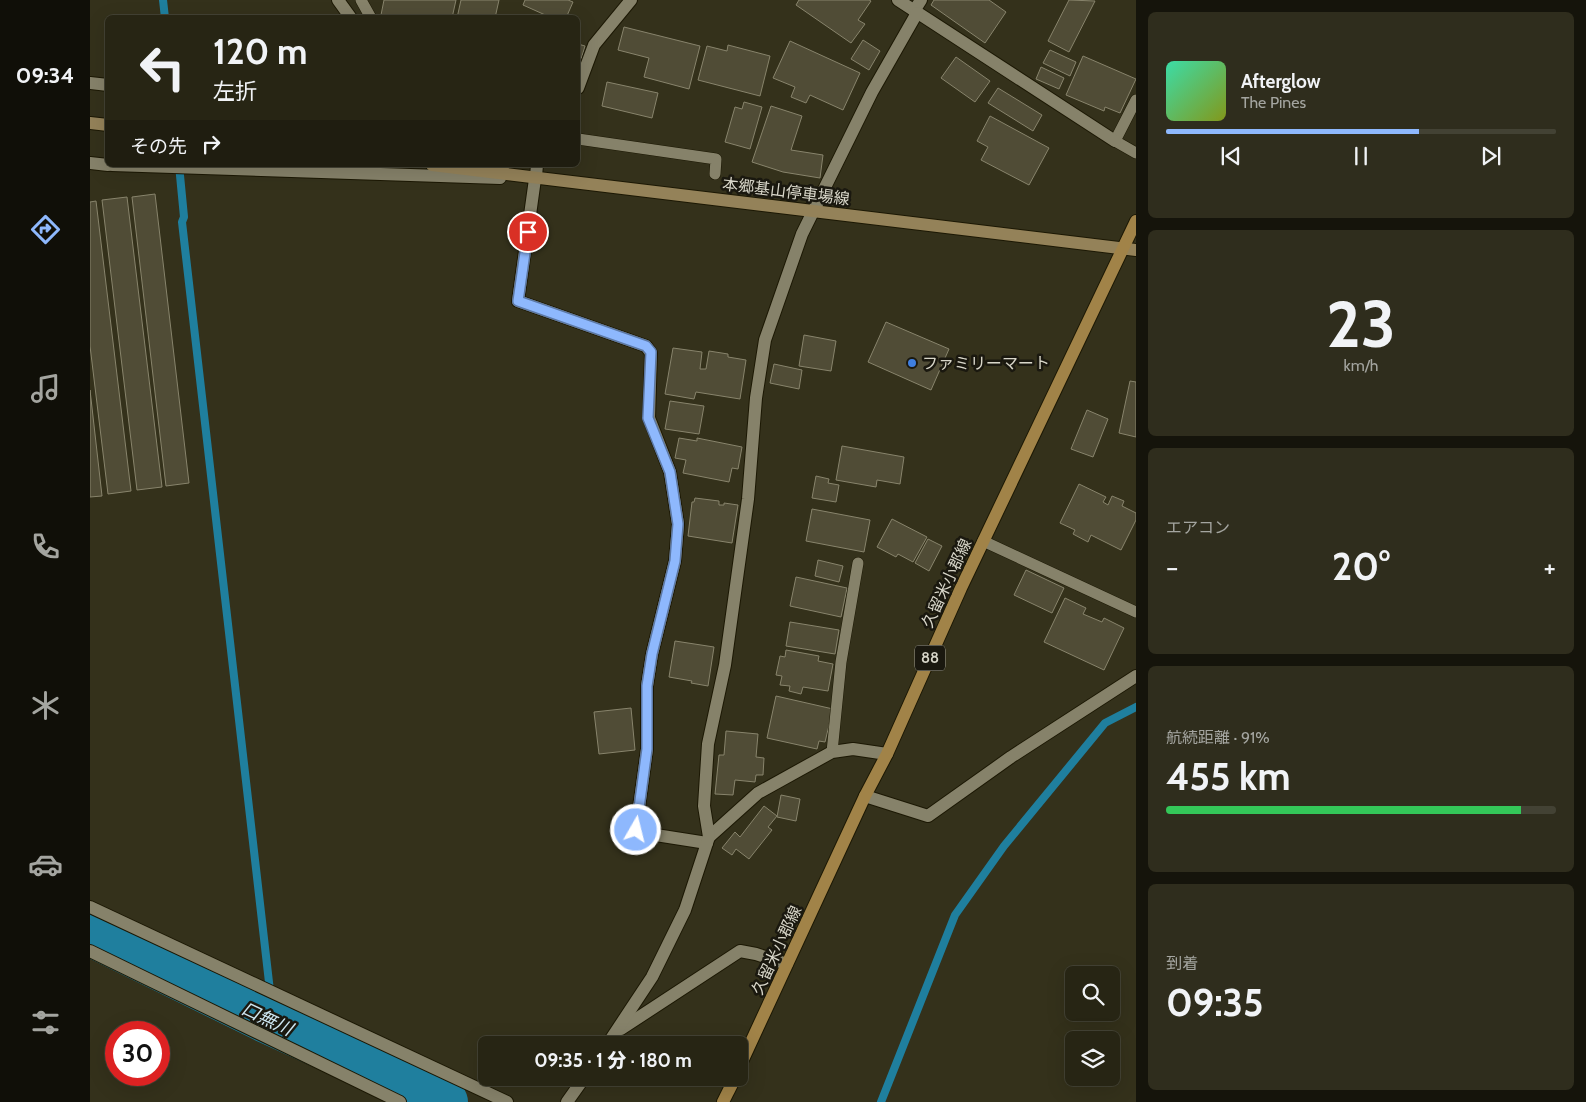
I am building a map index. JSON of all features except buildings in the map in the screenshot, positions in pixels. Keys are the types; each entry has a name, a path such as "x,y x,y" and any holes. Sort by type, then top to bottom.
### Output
{"main road":[{"path":"90,123 105,125"},
{"name":"本郷基山停車場線","path":"448,167 1136,250"},
{"name":"久留米小郡線","path":"748,1048 865,796 887,754 983,541 1136,221"},
{"path":"723,1102 730,1086"}],"street":[{"path":"338,0 349,15"},
{"path":"580,83 594,45 631,0"},
{"path":"898,0 1115,141"},
{"path":"614,1036 652,977 686,910 708,840 704,806 708,744 728,646 748,499 756,398 765,340 802,234 872,92 922,0"},
{"path":"90,83 105,85"},
{"path":"90,163 105,165"},
{"path":"218,167 536,173"},
{"path":"498,167 536,173 555,180"},
{"path":"536,173 518,301 646,346 651,352 648,418 670,472 678,524 675,561 652,654 647,686 647,749 636,830 643,833 708,840 758,793 832,752 853,749 887,754"},
{"path":"865,796 928,816 1011,757 1136,676"},
{"path":"90,906 507,1102"},
{"path":"617,1032 740,951 787,964"},
{"path":"90,952 400,1102"},
{"path":"566,1102 578,1086"}],"lane":[{"path":"361,0 369,15"},
{"path":"1136,100 1115,141 1136,153"},
{"path":"580,139 716,159 715,174"},
{"path":"983,541 1136,612"},
{"path":"832,752 841,662 858,563"}],"waterway":[{"path":"163,0 165,15"},
{"path":"179,167 184,217 182,222 270,991 264,1019"},
{"path":"881,1102 955,915 1004,846 1105,723 1136,707"},
{"name":"口無川","path":"90,933 264,1019 445,1102"}],"place":[{"name":"ファミリーマート","path":"912,363"}],"route":[{"path":"528,232 518,301 646,346 651,352 648,418 670,472 678,524 675,561 652,654 647,686 647,749 636,830"}]}
